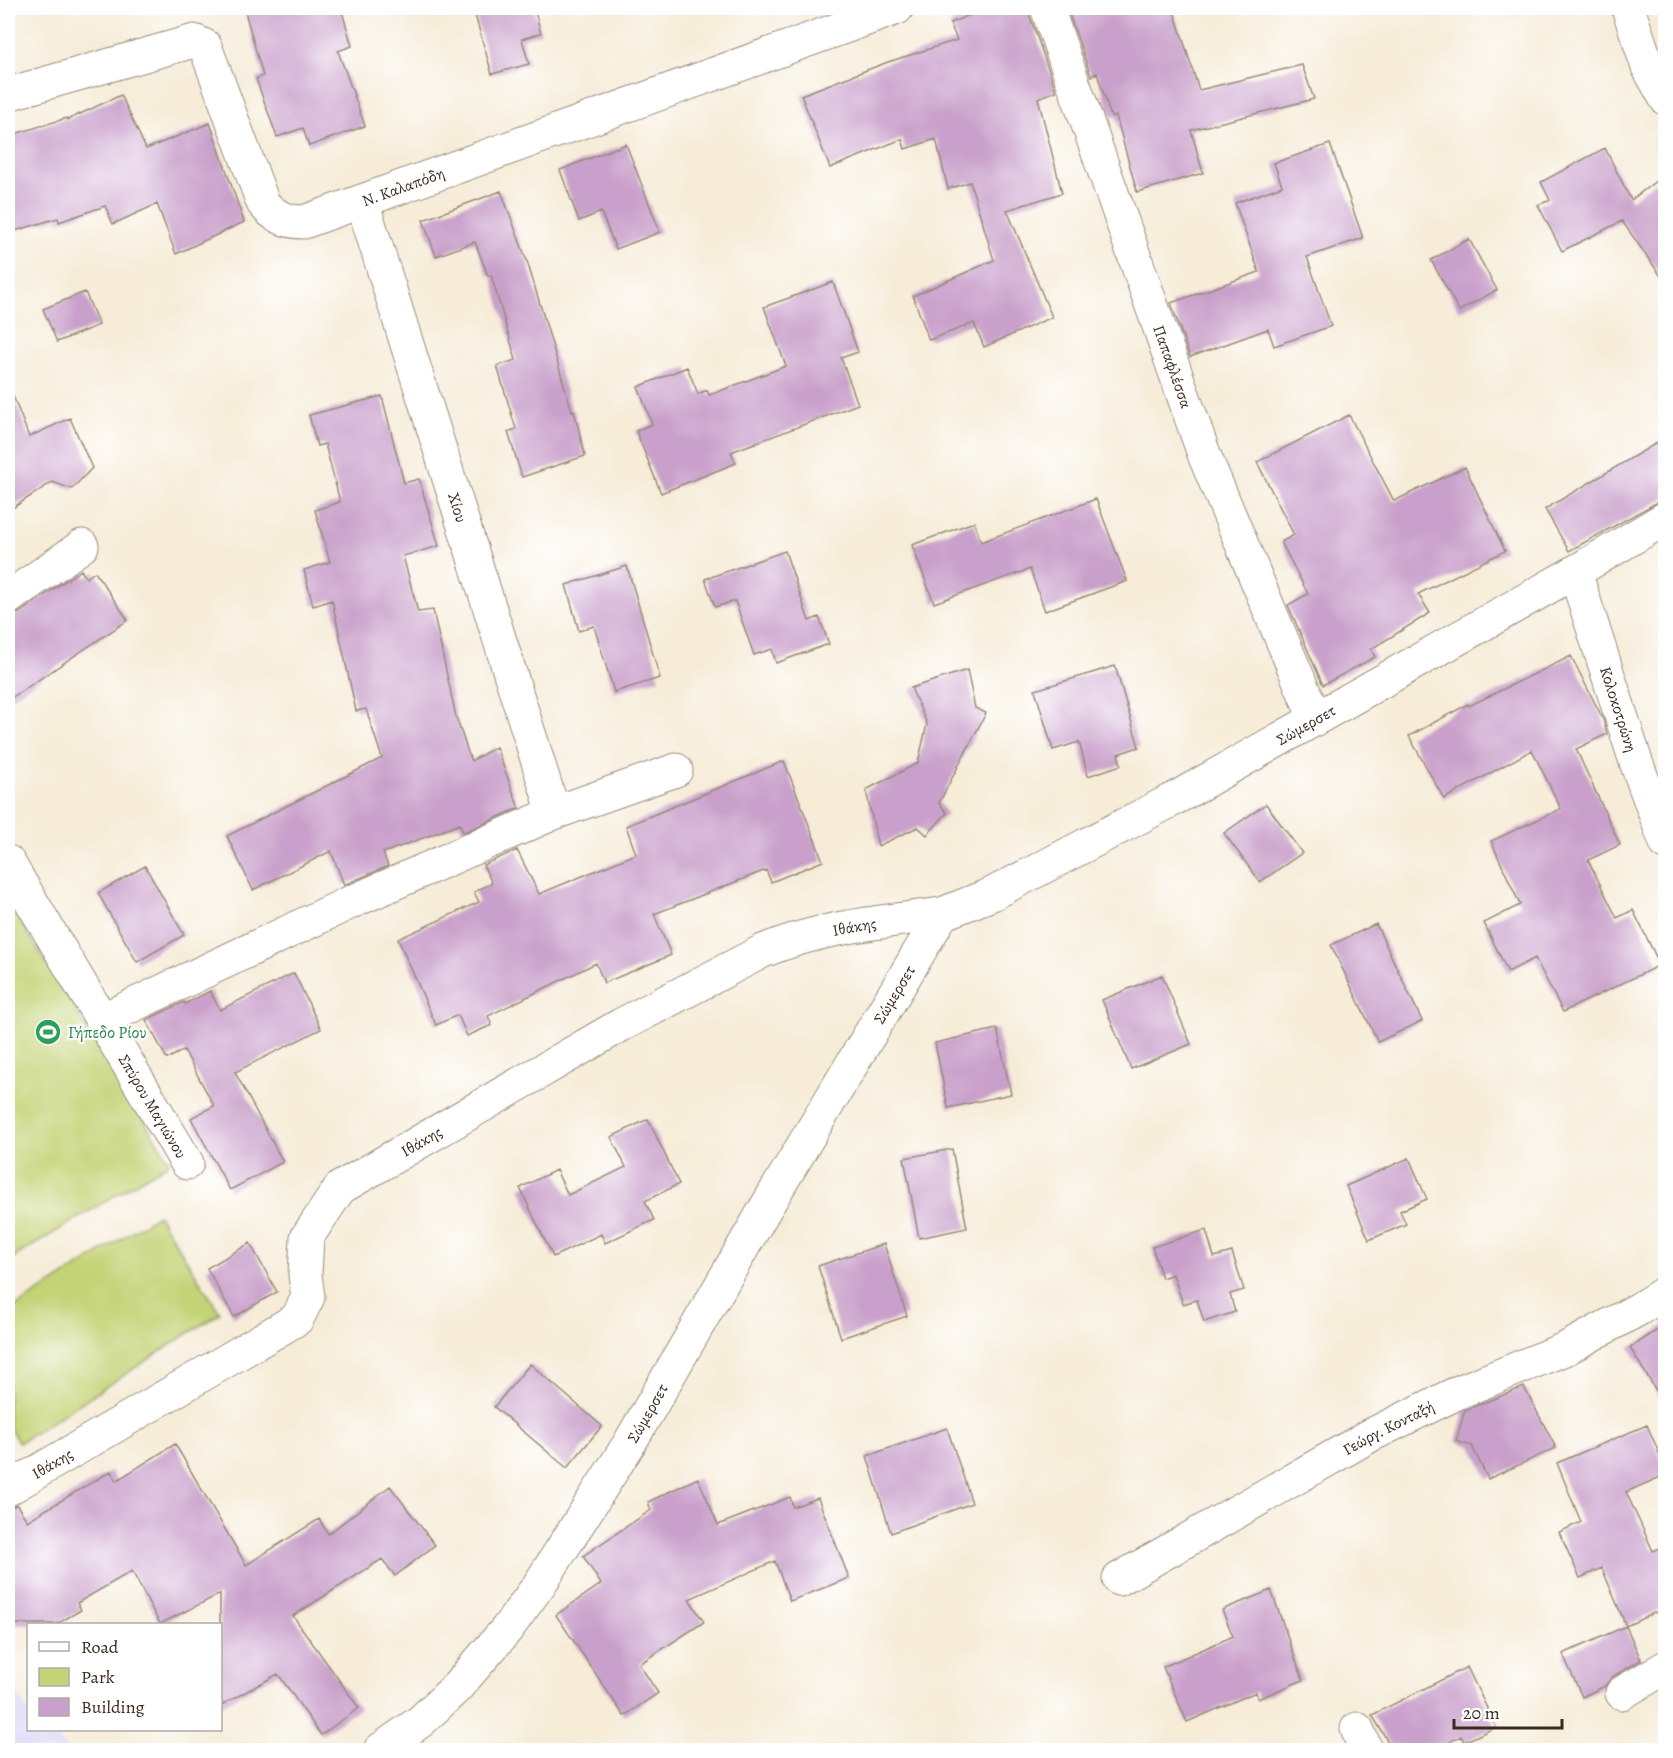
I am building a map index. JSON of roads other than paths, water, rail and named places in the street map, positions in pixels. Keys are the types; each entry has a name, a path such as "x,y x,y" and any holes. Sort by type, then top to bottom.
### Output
{"street":[{"name":"Ν. Καλαπόδη","path":"8,94 194,41 205,46 263,203 268,210 285,220 304,222 897,8"},
{"name":"Παπαφλέσσα","path":"1047,8 1205,457 1315,718"},
{"path":"1628,8 1648,67 1665,99"},
{"name":"Χίου","path":"362,201 554,813"},
{"name":"Σώμερσετ","path":"380,1750 421,1721 457,1687 507,1629 539,1585 629,1444 765,1209 942,914 992,894 1174,799 1575,572 1665,518"},
{"path":"8,598 82,546"},
{"name":"Κολοκοτρώνη","path":"1575,572 1636,762 1665,843"},
{"path":"102,1020 349,903 554,813 676,770"},
{"name":"Σπύρου Μαγιώνου","path":"8,862 187,1163"},
{"name":"Ιθάκης","path":"8,1489 297,1319 308,1297 305,1275 307,1237 340,1188 621,1025 763,951 784,942 824,931 942,914"},
{"name":"Γεώργ. Κονταξή","path":"1119,1579 1371,1435 1459,1392 1567,1348 1639,1309 1665,1292"},
{"path":"1622,1694 1665,1667"}],"place":[{"name":"Γήπεδο Ρίου","path":"48,1032"}]}
